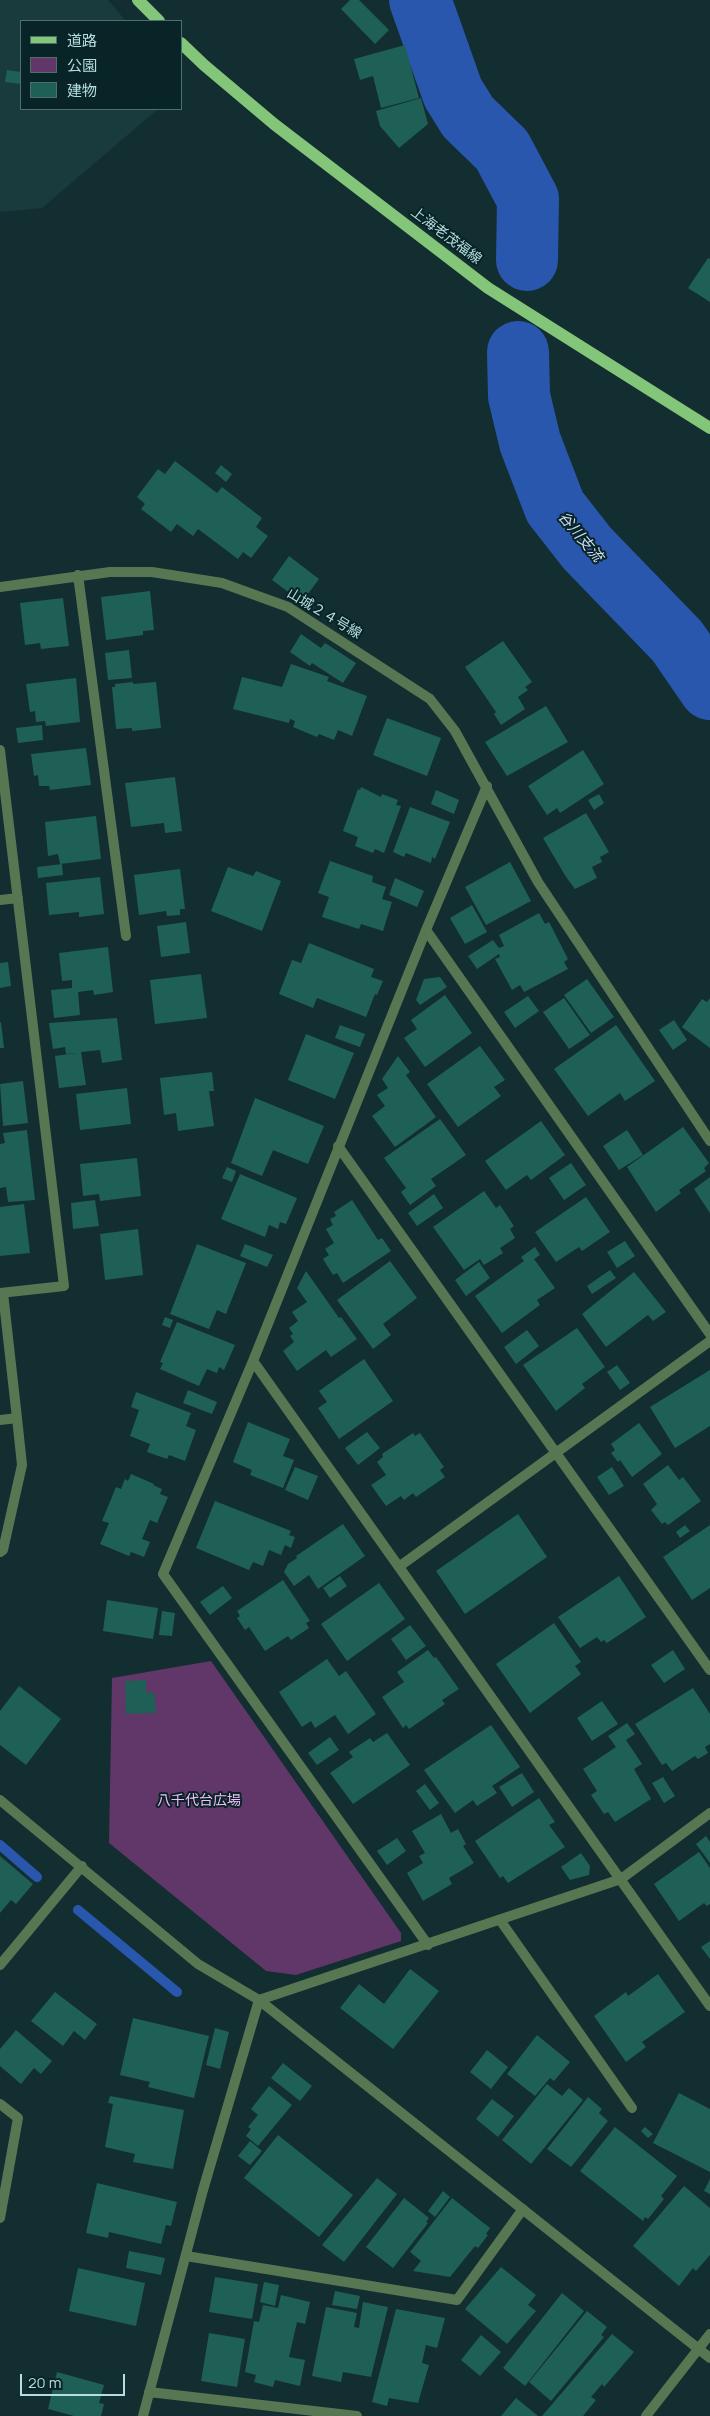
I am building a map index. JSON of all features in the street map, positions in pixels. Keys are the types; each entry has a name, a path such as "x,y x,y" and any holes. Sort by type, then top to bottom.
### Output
{"main road":[{"path":"138,0 158,20"},
{"name":"上海老茂福線","path":"182,44 274,124 488,288 710,428"}],"street":[{"name":"山城２４号線","path":"0,587 78,575 135,572 189,576 222,583 288,607 430,699 455,731 487,786 538,882 710,1142"},
{"path":"78,575 126,936"},
{"path":"0,750 64,1286 1,1293 22,1465 3,1550 0,1552"},
{"path":"428,1945 163,1574 253,1361 338,1146 487,786"},
{"path":"0,900 18,898"},
{"path":"426,930 710,1334"},
{"path":"338,1146 710,1670"},
{"path":"400,1566 557,1454 710,1341"},
{"path":"253,1361 710,2006"},
{"path":"0,1420 17,1418"},
{"path":"0,1800 198,1964 259,2000 710,2358"},
{"path":"259,2000 621,1880 710,1812"},
{"path":"0,1965 82,1866"},
{"path":"500,1920 632,2108"},
{"path":"143,2416 186,2256 259,2000"},
{"path":"0,2104 18,2118 0,2218"},
{"path":"186,2256 457,2300 523,2209"},
{"path":"646,2416 710,2334"},
{"path":"149,2392 357,2416"}],"shaded area":[{"path":"0,0 108,0 125,20 20,20 20,110 157,110 42,208 0,212"}],"green space":[{"name":"八千代台広場","path":"211,1661 401,1933 401,1941 296,1975 266,1971 109,1843 112,1678"}],"building":[{"path":"350,0 359,0 389,30 375,44 341,9"},
{"path":"405,45 419,98 381,108 373,76 360,80 354,59"},
{"path":"7,70 20,72 20,84 5,82"},
{"path":"421,98 428,124 399,148 380,126 376,111"},
{"path":"708,258 710,259 710,302 688,288"},
{"path":"175,461 217,493 222,487 262,518 256,527 268,536 251,558 243,552 238,559 198,529 193,536 177,524 171,532 141,509 145,504 137,497 158,469 165,474"},
{"path":"221,465 232,474 226,482 215,473"},
{"path":"289,556 319,579 302,602 272,580"},
{"path":"150,591 154,630 143,631 143,635 106,640 101,597"},
{"path":"63,598 69,646 41,649 40,643 25,645 20,603"},
{"path":"301,634 321,648 325,643 356,663 343,683 312,663 310,666 290,652"},
{"path":"503,641 532,682 525,687 528,690 518,697 525,709 501,725 494,714 496,712 465,667"},
{"path":"129,650 132,678 108,680 105,653"},
{"path":"291,664 329,677 327,681 367,696 352,736 338,730 334,740 319,734 317,737 293,727 295,721 290,719 289,723 233,709 242,677 282,687"},
{"path":"76,678 80,722 46,726 45,721 36,722 35,711 30,712 26,684"},
{"path":"133,682 133,684 156,682 161,728 132,731 132,728 116,729 112,687 115,687 115,684"},
{"path":"546,706 568,742 507,776 485,742"},
{"path":"387,718 441,738 427,776 373,755"},
{"path":"42,725 43,740 18,743 16,728"},
{"path":"86,748 91,785 50,790 49,786 39,786 38,775 34,776 31,754"},
{"path":"583,750 604,784 560,813 557,808 547,815 528,786"},
{"path":"175,777 182,831 165,833 164,823 131,827 125,783"},
{"path":"361,787 381,797 382,794 398,800 396,805 401,806 384,853 375,849 373,853 355,846 358,837 343,831 358,789 360,790"},
{"path":"436,790 459,800 454,814 431,804"},
{"path":"599,794 604,803 594,810 588,800"},
{"path":"410,807 450,822 435,859 432,857 431,863 406,853 404,857 393,852"},
{"path":"586,813 609,852 600,857 602,862 592,867 597,878 575,889 543,838"},
{"path":"96,816 101,859 60,864 58,854 48,856 45,822"},
{"path":"330,861 373,876 372,882 386,887 382,899 392,902 383,931 361,924 359,929 322,917 329,897 318,893"},
{"path":"510,862 531,901 486,925 465,887"},
{"path":"62,864 63,875 38,878 37,867"},
{"path":"228,867 253,876 256,871 281,881 262,931 211,911"},
{"path":"180,869 185,909 180,909 180,915 167,916 166,911 139,915 134,875"},
{"path":"100,877 104,914 79,917 79,912 49,915 46,883"},
{"path":"395,878 424,891 417,907 389,895"},
{"path":"472,905 487,932 465,944 450,918"},
{"path":"539,913 545,924 549,922 568,959 564,962 568,969 524,992 520,985 512,990 495,959 500,957 499,954 477,969 468,956 493,940 499,948 504,946 499,935"},
{"path":"186,922 190,953 161,957 157,926"},
{"path":"309,943 374,969 371,977 383,981 377,995 375,994 366,1017 317,998 313,1008 279,994 292,960 301,963"},
{"path":"108,947 113,992 94,995 93,990 78,992 80,1015 54,1018 51,990 72,988 72,980 62,981 59,953"},
{"path":"8,962 11,986 0,988 0,963"},
{"path":"201,974 207,1018 155,1024 150,980"},
{"path":"440,977 447,987 420,1005 416,1000 424,979"},
{"path":"587,979 614,1017 591,1033 564,995"},
{"path":"445,995 472,1033 425,1067 404,1038 417,1029 411,1020"},
{"path":"528,996 539,1011 515,1028 504,1012"},
{"path":"564,998 590,1035 569,1049 543,1012"},
{"path":"710,998 710,1048 682,1027 702,999 707,1002"},
{"path":"117,1018 122,1060 102,1063 100,1050 81,1052 86,1085 59,1088 55,1056 76,1053 66,1054 65,1047 53,1049 49,1023"},
{"path":"674,1020 687,1040 673,1050 659,1030"},
{"path":"1,1022 4,1048 0,1048"},
{"path":"340,1025 365,1034 360,1047 335,1038"},
{"path":"616,1025 655,1081 625,1101 620,1093 588,1116 554,1069"},
{"path":"306,1034 354,1053 335,1099 288,1080"},
{"path":"480,1046 505,1080 494,1087 501,1096 458,1127 427,1084"},
{"path":"398,1056 410,1072 406,1075 436,1117 395,1147 372,1116 385,1106 377,1095 388,1088 382,1079"},
{"path":"212,1072 214,1091 209,1091 214,1126 178,1131 176,1113 164,1115 160,1078"},
{"path":"23,1081 28,1123 3,1126 0,1084"},
{"path":"127,1088 131,1124 80,1130 76,1094"},
{"path":"255,1098 324,1126 308,1164 273,1150 262,1176 231,1163"},
{"path":"440,1119 466,1155 431,1179 436,1186 410,1205 401,1192 406,1188 384,1158"},
{"path":"541,1121 565,1155 531,1180 527,1175 506,1190 485,1161"},
{"path":"683,1127 709,1163 704,1168 706,1171 679,1190 681,1193 656,1212 627,1167"},
{"path":"27,1130 35,1200 8,1202 6,1187 0,1188 0,1144 5,1143 3,1133"},
{"path":"627,1130 643,1155 619,1170 603,1146"},
{"path":"137,1158 141,1196 100,1201 99,1194 83,1196 80,1164"},
{"path":"571,1163 586,1185 564,1200 549,1178"},
{"path":"227,1167 236,1171 232,1182 222,1178"},
{"path":"240,1174 297,1198 286,1224 280,1222 278,1229 269,1225 265,1237 221,1219"},
{"path":"710,1177 710,1213 694,1189"},
{"path":"484,1191 496,1208 500,1205 514,1226 510,1229 515,1238 500,1248 503,1253 484,1265 480,1259 464,1270 433,1227"},
{"path":"434,1194 443,1208 417,1226 408,1213"},
{"path":"586,1197 610,1232 582,1251 579,1247 556,1262 535,1232"},
{"path":"95,1200 99,1226 73,1229 71,1203"},
{"path":"352,1200 378,1240 382,1238 391,1251 343,1283 337,1273 333,1275 323,1259 329,1255 325,1249 334,1243 326,1229 333,1225 330,1219 336,1216 334,1212"},
{"path":"24,1204 30,1253 0,1256 0,1207"},
{"path":"138,1229 143,1275 105,1280 100,1234"},
{"path":"625,1241 635,1256 617,1268 607,1252"},
{"path":"197,1244 246,1263 226,1314 217,1310 209,1329 170,1314"},
{"path":"245,1244 273,1255 267,1267 240,1256"},
{"path":"535,1247 540,1255 534,1259 555,1288 537,1300 540,1305 502,1333 475,1296 524,1261 521,1257"},
{"path":"390,1261 417,1298 383,1324 391,1335 373,1349 337,1300"},
{"path":"479,1262 490,1278 466,1296 455,1280"},
{"path":"610,1270 616,1278 592,1294 587,1286"},
{"path":"306,1271 339,1318 341,1317 357,1339 331,1357 326,1350 297,1371 283,1351 294,1342 290,1336 293,1334 289,1328 298,1321 292,1312 307,1302 297,1288"},
{"path":"634,1272 666,1312 653,1321 648,1315 606,1347 582,1314"},
{"path":"165,1317 173,1320 170,1328 162,1325"},
{"path":"177,1322 235,1345 224,1370 219,1367 217,1373 207,1369 199,1386 160,1369 163,1363 160,1362"},
{"path":"577,1328 605,1367 582,1384 585,1388 556,1411 523,1365"},
{"path":"527,1330 539,1346 516,1364 504,1347"},
{"path":"364,1359 393,1401 339,1439 318,1408 327,1402 319,1391"},
{"path":"617,1365 630,1383 620,1390 607,1372"},
{"path":"710,1370 710,1426 675,1448 650,1407"},
{"path":"188,1390 217,1402 212,1414 183,1403"},
{"path":"136,1392 191,1413 186,1426 196,1430 185,1461 169,1455 167,1459 147,1452 150,1444 130,1436 139,1410 131,1407"},
{"path":"248,1422 290,1439 283,1456 294,1460 283,1488 250,1475 252,1470 233,1462"},
{"path":"639,1423 662,1454 632,1477 620,1460 618,1462 611,1453 615,1450 611,1444"},
{"path":"367,1432 380,1448 358,1465 345,1448"},
{"path":"413,1433 415,1436 420,1433 444,1467 440,1470 445,1477 416,1497 413,1493 404,1500 401,1496 386,1506 371,1485 386,1475 377,1462 383,1457 382,1454"},
{"path":"668,1465 679,1480 683,1477 701,1501 668,1525 665,1522 662,1524 651,1510 657,1504 643,1484"},
{"path":"295,1467 318,1476 308,1500 285,1490"},
{"path":"612,1467 624,1486 609,1495 597,1477"},
{"path":"131,1474 154,1484 162,1489 160,1494 168,1497 157,1523 150,1520 142,1539 150,1542 144,1557 131,1552 129,1556 100,1544 109,1523 102,1521 116,1487 121,1489 125,1479 128,1481"},
{"path":"215,1501 291,1531 289,1535 295,1537 291,1548 285,1545 281,1555 269,1550 263,1566 253,1562 249,1570 196,1548"},
{"path":"518,1514 547,1557 465,1614 436,1571"},
{"path":"343,1524 365,1556 318,1589 309,1575 294,1586 284,1572 288,1564 297,1558 296,1556"},
{"path":"685,1525 690,1531 680,1538 676,1532"},
{"path":"710,1525 710,1588 692,1600 663,1557"},
{"path":"340,1576 347,1586 330,1598 323,1588"},
{"path":"619,1576 646,1617 607,1643 604,1640 601,1642 597,1637 580,1648 558,1617"},
{"path":"283,1580 310,1621 306,1623 309,1628 291,1640 288,1636 265,1651 249,1627 245,1630 237,1618 240,1616 237,1611"},
{"path":"379,1583 405,1619 347,1661 321,1624"},
{"path":"223,1586 232,1598 210,1615 200,1602"},
{"path":"107,1600 158,1608 153,1639 103,1631"},
{"path":"162,1611 175,1613 172,1636 159,1635"},
{"path":"554,1623 581,1662 575,1666 581,1674 530,1713 496,1664"},
{"path":"410,1625 426,1646 406,1660 391,1639"},
{"path":"428,1650 434,1658 436,1657 459,1689 442,1700 445,1704 409,1729 406,1725 403,1728 382,1697 404,1682 397,1672"},
{"path":"673,1650 685,1669 664,1683 651,1665"},
{"path":"327,1659 339,1676 346,1671 376,1714 348,1734 335,1715 315,1728 311,1721 302,1727 279,1692"},
{"path":"146,1680 146,1693 154,1692 156,1713 126,1714 125,1681"},
{"path":"19,1686 61,1719 26,1765 0,1745 0,1711"},
{"path":"693,1688 710,1714 710,1744 705,1747 708,1753 698,1759 695,1756 672,1771 666,1763 662,1765 635,1724"},
{"path":"602,1701 618,1724 592,1741 577,1718"},
{"path":"627,1723 635,1734 626,1740 642,1764 634,1769 651,1799 615,1822 608,1812 604,1814 591,1795 597,1791 583,1769 616,1747 608,1736"},
{"path":"491,1725 520,1767 492,1786 497,1793 477,1806 473,1800 455,1813 424,1770"},
{"path":"387,1733 410,1765 353,1804 330,1773 353,1757 349,1752 370,1738 373,1742"},
{"path":"330,1737 339,1750 317,1765 308,1753"},
{"path":"522,1773 534,1792 512,1807 499,1787"},
{"path":"663,1777 675,1796 664,1803 652,1783"},
{"path":"425,1784 439,1803 430,1810 416,1791"},
{"path":"539,1798 555,1822 549,1825 565,1847 508,1883 503,1876 500,1878 475,1841"},
{"path":"441,1814 451,1833 458,1829 466,1844 463,1846 474,1863 449,1878 452,1884 423,1901 407,1873 423,1863 419,1856 425,1853 412,1831"},
{"path":"706,1836 710,1842 710,1863 696,1844"},
{"path":"397,1838 406,1851 387,1865 377,1851"},
{"path":"699,1852 710,1868 710,1904 707,1906 704,1903 679,1921 654,1884"},
{"path":"581,1853 590,1866 589,1875 570,1880 561,1867"},
{"path":"0,1856 33,1884 16,1904 11,1900 0,1913"},
{"path":"710,1941 710,1959 701,1947"},
{"path":"410,1969 439,1991 393,2049 340,2008 359,1984 384,2004"},
{"path":"658,1974 685,2012 642,2042 646,2047 626,2062 594,2016 626,1992 628,1996"},
{"path":"55,1992 97,2024 85,2040 74,2031 63,2046 31,2021"},
{"path":"133,2018 209,2036 194,2098 148,2087 150,2082 120,2075"},
{"path":"215,2028 229,2032 220,2069 206,2065"},
{"path":"16,2030 52,2061 41,2074 34,2068 21,2084 0,2066 0,2049"},
{"path":"537,2035 570,2062 554,2081 550,2078 535,2096 507,2074"},
{"path":"487,2050 508,2067 491,2089 470,2072"},
{"path":"283,2063 312,2086 300,2101 271,2078"},
{"path":"547,2084 562,2096 569,2088 583,2100 531,2164 502,2140"},
{"path":"269,2086 292,2105 258,2146 246,2136 251,2129 248,2127 258,2115 251,2109"},
{"path":"679,2093 710,2109 710,2172 653,2143"},
{"path":"110,2096 184,2110 173,2169 133,2162 135,2154 105,2147 113,2104 108,2103"},
{"path":"588,2097 602,2109 599,2113 608,2121 571,2167 547,2149"},
{"path":"492,2099 514,2116 498,2137 476,2119"},
{"path":"615,2127 677,2176 661,2196 664,2199 648,2219 645,2217 643,2221 580,2171"},
{"path":"645,2127 653,2134 648,2138 641,2131"},
{"path":"278,2135 353,2195 319,2237 244,2178"},
{"path":"250,2141 262,2151 250,2165 238,2156"},
{"path":"377,2178 397,2194 344,2262 322,2245"},
{"path":"710,2179 710,2194 704,2191"},
{"path":"97,2183 177,2202 171,2226 166,2225 161,2244 109,2232 108,2238 86,2233"},
{"path":"684,2186 710,2208 710,2255 696,2271 693,2268 679,2286 633,2246"},
{"path":"443,2191 450,2197 435,2217 428,2211"},
{"path":"404,2198 429,2218 426,2222 428,2223 393,2268 366,2247"},
{"path":"452,2198 490,2228 486,2234 488,2235 478,2248 475,2246 450,2277 413,2271 421,2261 410,2252"},
{"path":"129,2251 165,2258 161,2275 126,2268"},
{"path":"501,2267 536,2295 528,2305 536,2311 507,2344 465,2309"},
{"path":"78,2268 145,2283 136,2326 69,2311"},
{"path":"215,2277 258,2284 252,2319 209,2312"},
{"path":"264,2282 279,2285 275,2306 260,2302"},
{"path":"335,2291 360,2296 357,2309 332,2305"},
{"path":"562,2293 584,2311 525,2386 503,2368"},
{"path":"281,2295 310,2302 305,2324 297,2322 289,2357 305,2360 300,2386 275,2380 273,2387 254,2382 256,2375 245,2372 254,2321 259,2322 263,2305 278,2308"},
{"path":"363,2302 388,2307 371,2377 343,2372 341,2382 312,2376 326,2307 357,2313 354,2327 359,2328"},
{"path":"396,2309 445,2318 437,2348 426,2345 422,2363 429,2365 418,2403 389,2398 387,2406 372,2402"},
{"path":"587,2311 607,2327 601,2335 604,2337 551,2401 529,2382"},
{"path":"209,2333 245,2339 237,2387 201,2381"},
{"path":"612,2334 634,2352 604,2387 602,2384 591,2397 596,2400 583,2416 542,2416"},
{"path":"481,2335 501,2352 480,2376 461,2360"},
{"path":"57,2372 104,2385 99,2403 104,2404 101,2416 74,2416 48,2409"},
{"path":"516,2398 538,2416 501,2416"}],"waterway":[{"path":"420,0 453,93 468,117 502,150 528,199 527,260"},
{"name":"谷川支流","path":"518,352 519,396 530,442 555,507 587,548 677,641 710,689"},
{"path":"0,1845 37,1877"},
{"path":"78,1910 177,1992"}]}
